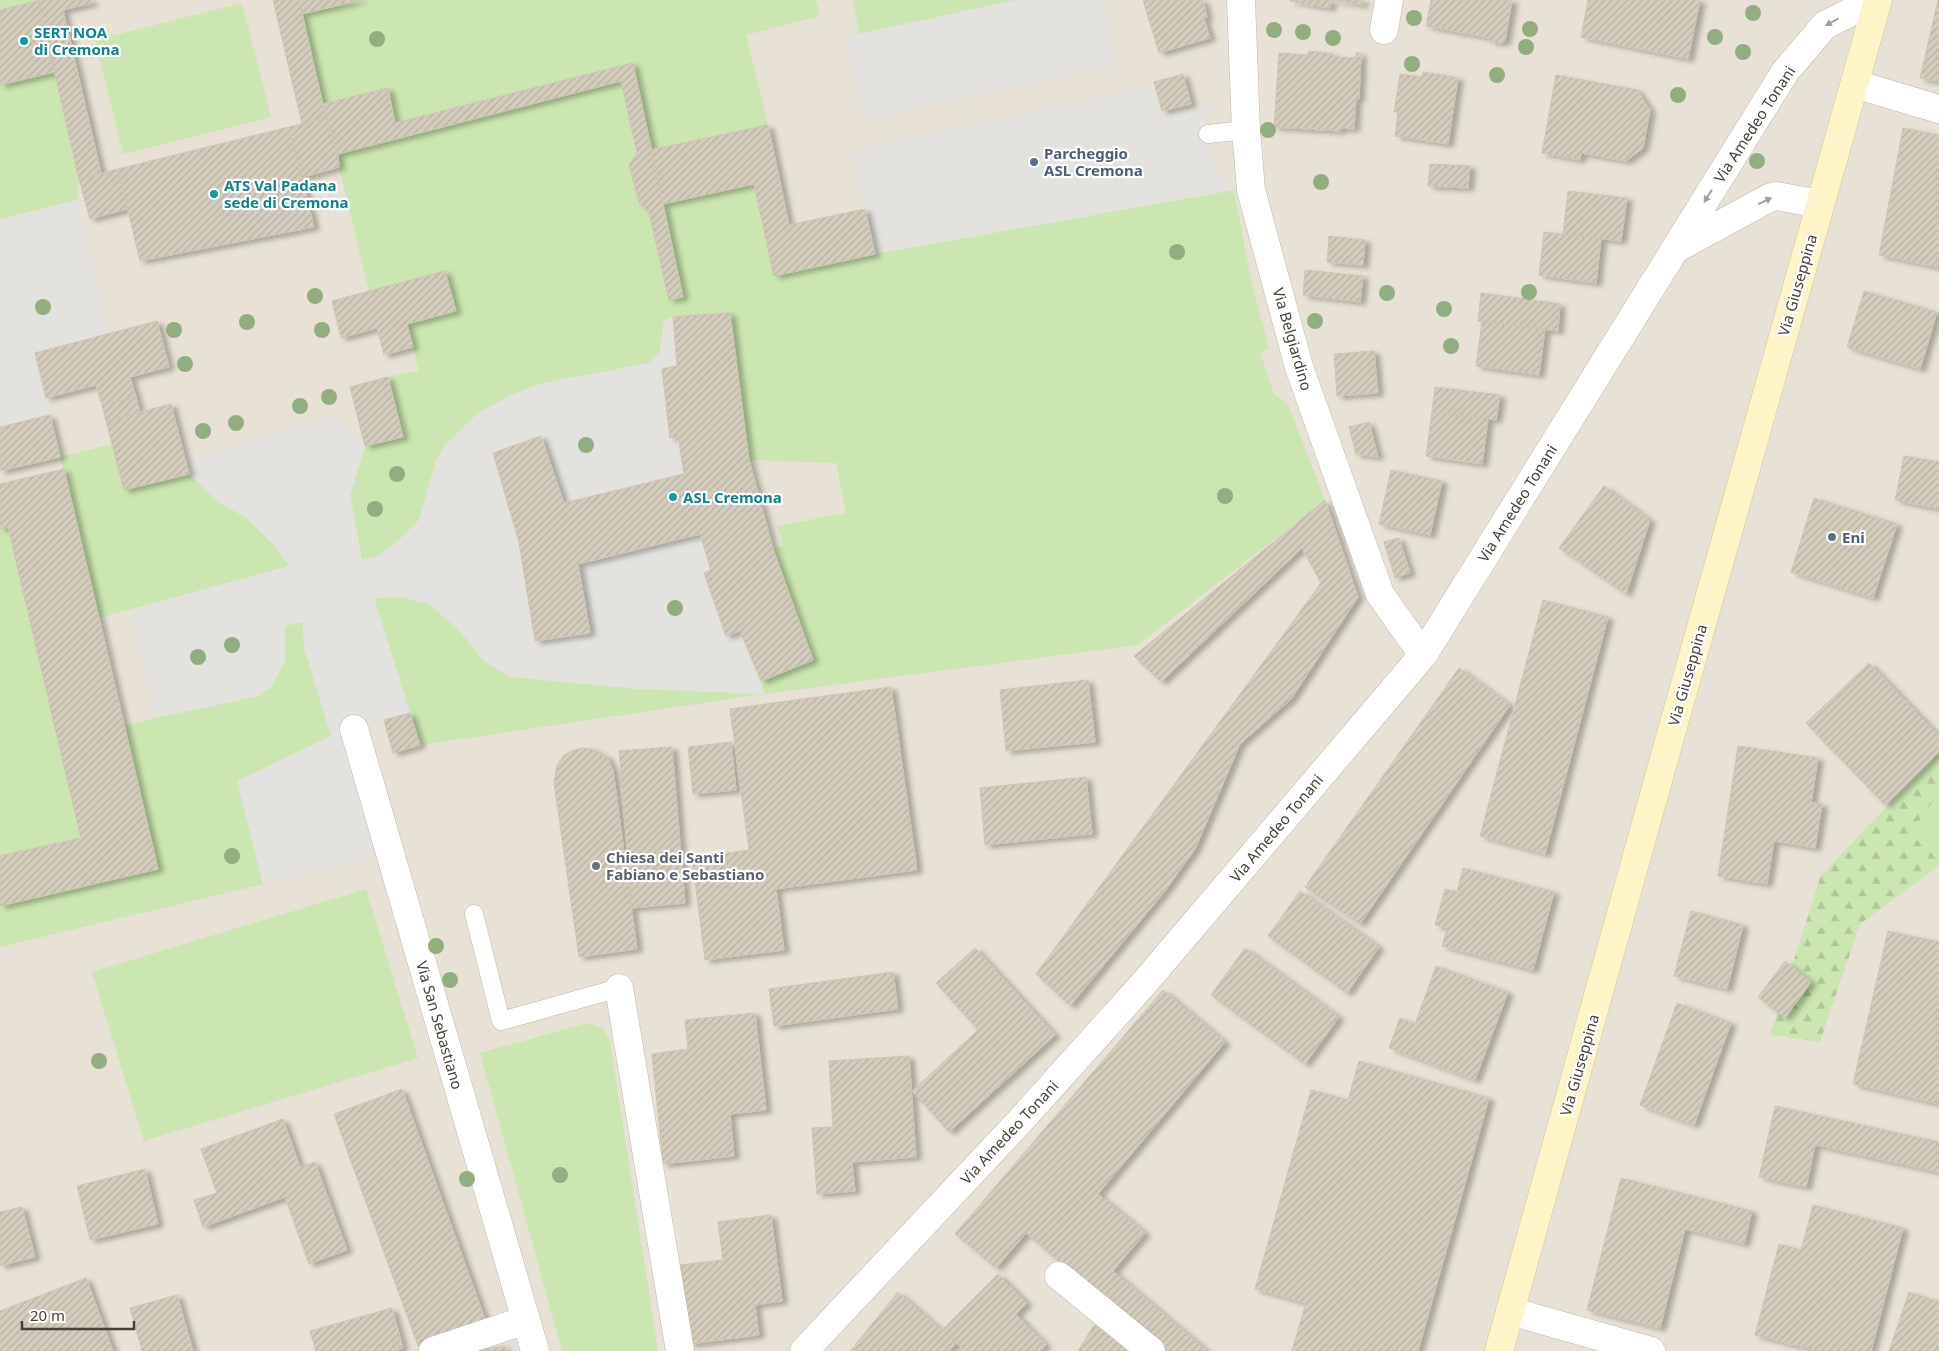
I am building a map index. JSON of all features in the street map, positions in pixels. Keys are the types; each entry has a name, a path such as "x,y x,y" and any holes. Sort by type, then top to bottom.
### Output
{"main road":[{"name":"Via Giuseppina","path":"1499,1351 1877,0"}],"street":[{"name":"Via Belgiardino","path":"1241,0 1246,130 1251,190 1299,367 1380,594 1423,655"},
{"path":"1384,30 1389,0"},
{"name":"Via Amedeo Tonani","path":"804,1351 1020,1121 1146,981 1423,655 1785,72 1826,25 1877,0"},
{"path":"1855,84 1939,109"},
{"path":"1675,248 1776,196 1820,204"},
{"name":"Via San Sebastiano","path":"354,729 535,1351"},
{"path":"619,988 680,1351"},
{"path":"1059,1276 1151,1351"},
{"path":"1510,1311 1651,1351"},
{"path":"433,1351 526,1320"}],"lane":[{"path":"1208,134 1246,130"},
{"path":"474,914 501,1021 619,988"}],"shaded area":[{"path":"0,0 1939,0 1939,1351 0,1351"},
{"path":"1016,0 1104,0 1118,65 864,120 845,37"},
{"name":"Parcheggio ASL Cremona","path":"1152,86 1161,116 1222,103 1205,116 1216,174 1234,190 875,254 850,150"},
{"path":"77,200 110,333 36,353 50,415 0,427 0,219"},
{"path":"673,317 677,366 662,369 670,438 678,436 684,474 564,503 541,436 493,453 519,542 535,641 590,633 578,564 700,534 711,570 704,573 725,635 740,631 761,681 764,694 638,689 509,677 484,661 458,629 429,604 401,597 374,598 410,713 354,729 390,854 263,884 237,781 331,736 304,647 303,622 285,626 285,662 271,687 258,696 155,718 130,610 289,566 274,545 247,518 220,503 189,474 186,460 332,416 365,446 350,495 362,560 379,556 419,520 436,461 445,445 478,413 507,397 539,384 649,363 660,352 664,320"}],"green space":[{"path":"0,0 38,0 38,1 0,10"},
{"path":"361,0 816,0 820,16 746,35 768,125 651,150 632,63 395,123 388,88 323,104 302,14"},
{"path":"853,0 1016,0 859,34"},
{"path":"242,3 271,117 123,154 95,40"},
{"path":"55,72 79,179 77,200 0,219 0,85"},
{"path":"621,81 637,153 629,166 639,202 649,212 669,300 683,296 663,204 754,184 774,276 875,254 1234,190 1251,281 1269,348 1260,353 1274,394 1288,404 1325,500 1138,645 764,694 761,681 813,660 773,549 783,545 777,526 846,513 836,463 749,460 664,320 660,352 649,363 539,384 478,413 445,445 436,461 419,520 379,556 362,560 350,495 365,446 403,437 388,377 419,371 407,324 456,311 369,291 339,167 338,154"},
{"path":"112,444 124,490 189,474 220,503 247,518 274,545 289,566 99,618 60,457"},
{"path":"8,527 81,838 0,856 0,529"},
{"path":"401,597 429,604 458,629 484,661 764,694 420,745 374,598"},
{"path":"303,622 304,647 331,736 238,781 263,884 0,947 0,906 157,869 124,726 258,696 285,662 285,626"},
{"path":"1939,753 1939,866 1860,924 1820,1042 1770,1035 1821,875"},
{"path":"1939,792 1939,863 1931,852 1910,834"},
{"path":"366,889 418,1058 144,1141 92,972"},
{"path":"587,1023 603,1028 610,1041 658,1351 562,1351 480,1053"}],"building":[{"path":"38,0 92,0 92,3 63,10 101,173 79,179"},
{"path":"273,0 299,0 326,118 302,124"},
{"path":"299,0 361,0 302,14"},
{"path":"1143,0 1203,0 1207,17 1204,18 1210,38 1159,53"},
{"path":"1290,0 1331,0 1330,8"},
{"path":"1332,0 1363,0 1363,5"},
{"path":"1431,0 1512,0 1505,41 1502,43 1489,41 1490,38 1426,26"},
{"path":"1588,0 1700,0 1688,59 1581,37"},
{"path":"1939,0 1939,82 1920,78"},
{"name":"SERT NOA di Cremona","path":"38,1 55,72 0,85 0,10"},
{"path":"1308,51 1333,54 1332,57 1356,58 1356,53 1361,53 1359,99 1356,99 1354,129 1340,128 1340,131 1274,127 1279,53 1308,55"},
{"path":"633,63 683,297 669,300 649,212 639,202 629,165 637,153 621,81 338,154 323,104 388,88 395,123"},
{"path":"1423,72 1458,78 1448,144 1395,136 1398,112 1394,112 1400,74 1422,77"},
{"path":"1183,74 1191,104 1162,111 1154,82"},
{"path":"1556,75 1637,90 1650,110 1643,148 1626,161 1581,153 1580,160 1542,153"},
{"path":"326,118 338,154 339,167 301,178 289,127"},
{"path":"768,125 789,225 865,209 875,254 774,276 754,184 663,204 651,150"},
{"name":"ATS Val Padana sede di Cremona","path":"289,127 314,227 140,261 118,169"},
{"path":"1903,128 1939,135 1939,259 1937,267 1879,255"},
{"path":"1430,164 1470,166 1468,188 1428,186"},
{"path":"118,169 127,209 90,219 79,179"},
{"path":"1568,191 1627,198 1621,241 1563,234"},
{"path":"1544,232 1601,239 1596,283 1539,275"},
{"path":"1329,236 1365,240 1363,265 1327,262"},
{"path":"1305,270 1363,276 1360,302 1303,295"},
{"path":"445,271 456,311 407,324 413,347 384,355 377,328 341,338 332,301"},
{"path":"1864,291 1937,312 1920,369 1847,347"},
{"path":"1481,293 1560,304 1558,331 1478,321"},
{"name":"ASL Cremona","path":"730,313 749,460 773,549 813,660 761,681 740,631 726,636 704,573 711,570 700,534 578,564 590,633 535,641 519,542 493,453 541,436 564,503 684,474 678,436 670,438 662,369 677,366 673,317"},
{"path":"157,321 169,367 130,377 136,397 102,405 96,385 46,398 35,353"},
{"path":"1482,321 1545,329 1539,375 1476,366"},
{"path":"1374,351 1378,393 1337,396 1334,354"},
{"path":"388,377 403,437 365,446 350,387"},
{"path":"1435,387 1500,395 1496,420 1432,412"},
{"path":"136,397 140,413 106,421 102,405"},
{"path":"171,404 189,474 124,490 106,421"},
{"path":"1432,412 1488,419 1482,464 1426,456"},
{"path":"50,415 60,457 0,471 0,427"},
{"path":"1369,422 1378,457 1356,454 1349,427"},
{"path":"1904,456 1939,462 1939,509 1895,500"},
{"path":"64,469 158,869 0,906 0,856 81,838 8,527 0,529 0,484"},
{"path":"1391,470 1442,481 1430,535 1379,524"},
{"path":"1604,486 1650,520 1626,594 1559,548"},
{"path":"1814,498 1897,524 1873,598 1791,572"},
{"path":"1325,500 1358,597 1291,699 1240,744 1195,849 1165,891 1070,1006 1036,974 1321,583 1302,548 1161,682 1134,656"},
{"path":"1399,538 1410,573 1395,578 1384,542"},
{"path":"1543,600 1608,617 1545,854 1480,836"},
{"path":"1869,663 1939,736 1939,752 1885,805 1806,723"},
{"path":"1459,668 1510,705 1360,924 1305,887"},
{"path":"1088,680 1095,742 1006,751 1000,690"},
{"path":"891,687 917,870 776,889 784,950 705,960 692,858 749,850 730,709"},
{"path":"410,713 420,745 393,753 384,720"},
{"path":"731,742 736,790 693,794 688,747"},
{"path":"1738,746 1818,758 1811,803 1822,804 1815,848 1774,841 1767,884 1718,876"},
{"path":"672,747 685,903 632,908 619,751"},
{"name":"Chiesa dei Santi Fabiano e Sebastiano","path":"582,748 592,749 607,757 613,770 637,949 579,957 554,783 557,765 564,755"},
{"path":"1086,777 1092,834 985,845 980,788"},
{"path":"1463,868 1554,892 1533,970 1442,946 1447,928 1435,925 1445,889 1457,892"},
{"path":"1300,891 1379,947 1347,993 1268,936"},
{"path":"1691,911 1743,925 1727,989 1674,976"},
{"path":"1888,931 1939,942 1939,1104 1853,1084"},
{"path":"975,948 1055,1035 949,1132 912,1091 978,1030 936,983"},
{"path":"1245,948 1339,1017 1305,1064 1211,995"},
{"path":"1785,961 1811,982 1785,1018 1758,997"},
{"path":"1436,966 1508,992 1475,1080 1389,1048 1400,1018 1415,1024"},
{"path":"893,972 898,1009 774,1026 769,989"},
{"path":"1163,990 1225,1042 1098,1194 1145,1233 1113,1271 1207,1351 1161,1351 1026,1233 996,1268 955,1234"},
{"path":"1677,1003 1731,1023 1694,1125 1640,1105"},
{"path":"755,1013 766,1110 730,1114 734,1156 663,1164 652,1054 688,1049 685,1020"},
{"path":"909,1056 916,1157 852,1162 855,1191 817,1194 812,1128 833,1127 829,1061"},
{"path":"1359,1061 1489,1098 1418,1351 1292,1351 1306,1303 1255,1289 1311,1090 1348,1100"},
{"path":"402,1089 486,1322 418,1346 334,1114"},
{"path":"1775,1106 1939,1142 1939,1172 1815,1145 1806,1187 1759,1177"},
{"path":"283,1119 300,1167 315,1162 347,1250 309,1264 285,1197 203,1227 194,1200 217,1193 201,1149"},
{"path":"145,1169 158,1224 90,1240 77,1186"},
{"path":"1621,1178 1752,1211 1744,1244 1685,1229 1660,1328 1587,1310"},
{"path":"1813,1205 1903,1228 1871,1351 1817,1351 1755,1335 1779,1244 1801,1250"},
{"path":"22,1207 35,1257 0,1266 0,1212"},
{"path":"771,1215 782,1301 755,1305 759,1335 690,1344 680,1265 723,1260 718,1222"},
{"path":"998,1274 1027,1303 1016,1314 1046,1345 1040,1351 965,1351 942,1330"},
{"path":"86,1278 113,1351 0,1351 0,1311"},
{"path":"898,1292 956,1343 949,1351 850,1351"},
{"path":"1909,1292 1939,1302 1939,1351 1889,1351"},
{"path":"177,1295 193,1351 142,1351 130,1308"},
{"path":"392,1308 403,1348 393,1351 316,1351 310,1331"},
{"path":"1094,1325 1137,1351 1078,1351"},
{"path":"505,1346 505,1351 472,1351"}],"place":[{"name":"SERT NOA di Cremona","path":"24,41"},
{"name":"Parcheggio ASL Cremona","path":"1034,162"},
{"name":"ATS Val Padana sede di Cremona","path":"214,194"},
{"name":"ASL Cremona","path":"673,497"},
{"name":"Eni","path":"1832,537"},
{"name":"Chiesa dei Santi Fabiano e Sebastiano","path":"596,866"}]}
